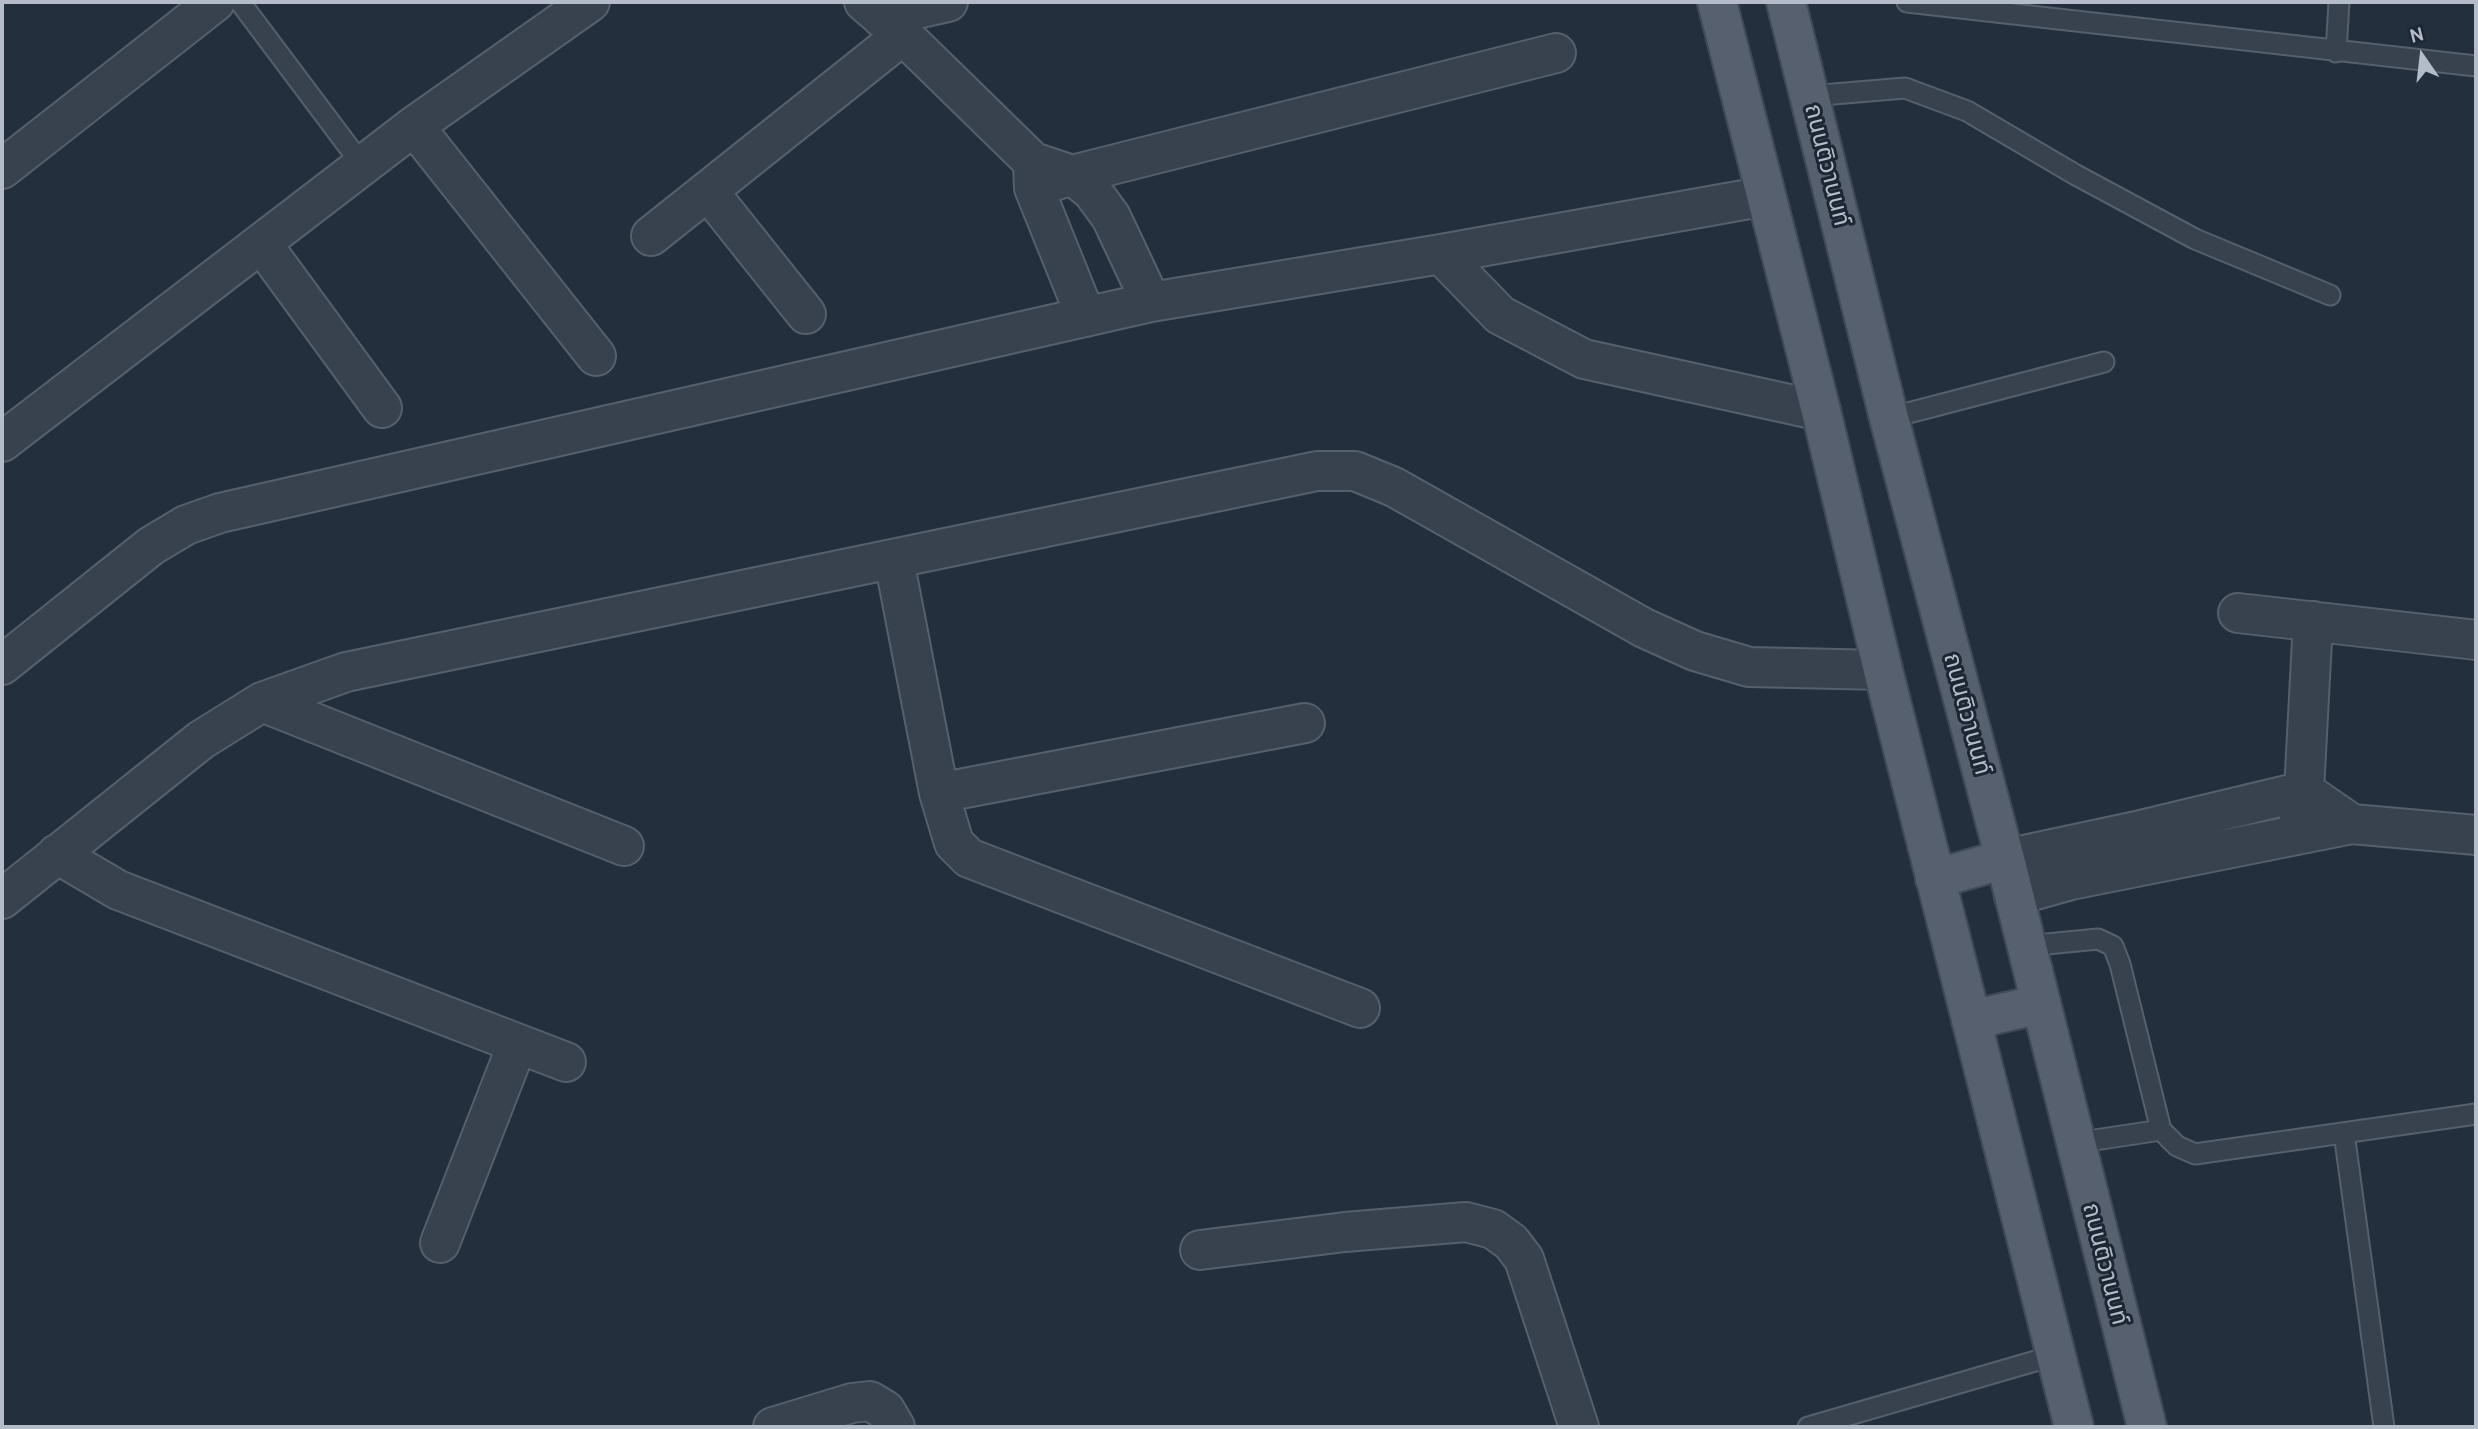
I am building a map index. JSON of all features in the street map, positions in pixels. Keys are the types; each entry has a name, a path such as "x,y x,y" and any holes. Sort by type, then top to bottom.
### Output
{"main road":[{"path":"1717,2 2074,1427"},
{"name":"ถนนติวานนท์","path":"1786,2 1889,418 2005,859 2147,1427"},
{"path":"1935,879 2005,859"},
{"path":"1971,1020 2041,1004"}],"street":[{"path":"2,169 215,2"},
{"path":"2,442 414,126 590,2"},
{"path":"651,236 708,191 883,18 948,2"},
{"path":"883,18 1034,175 1086,317"},
{"path":"1034,175 1072,175 1556,53"},
{"path":"414,126 596,356"},
{"path":"1072,175 1102,203 1152,302"},
{"path":"708,191 806,314"},
{"path":"2,664 151,547 186,525 220,513 1152,302 1766,196"},
{"path":"262,244 382,408"},
{"path":"1441,254 1500,315 1584,359 1821,411"},
{"path":"2,899 201,740 262,702 346,672 1317,471 1356,471 1394,487 1644,628 1695,651 1749,667 1883,670"},
{"path":"894,560 939,793 954,843 969,858 1360,1008"},
{"path":"2238,613 2476,640"},
{"path":"2295,836 2304,791 2313,621"},
{"path":"262,702 624,846"},
{"path":"939,793 1305,723"},
{"path":"2005,859 2304,791 2353,824"},
{"path":"2014,896 2071,880 2353,824 2476,835"},
{"path":"57,854 118,890 566,1062"},
{"path":"440,1244 517,1045"},
{"path":"1200,1250 1345,1232 1466,1222 1493,1229 1511,1242 1524,1259 1579,1427"},
{"path":"773,1427 852,1403 870,1401 885,1410 895,1427"}],"lane":[{"path":"240,2 363,166"},
{"path":"1907,2 2476,66"},
{"path":"2336,51 2339,2"},
{"path":"1810,96 1905,88 1967,111 2076,175 2195,239 2330,296"},
{"path":"1889,418 2104,362"},
{"path":"2026,946 2098,939 2113,946 2120,964 2161,1130 2177,1146 2195,1154 2476,1114"},
{"path":"2075,1143 2161,1130"},
{"path":"2344,1133 2384,1427"},
{"path":"1808,1427 2056,1355"}]}
